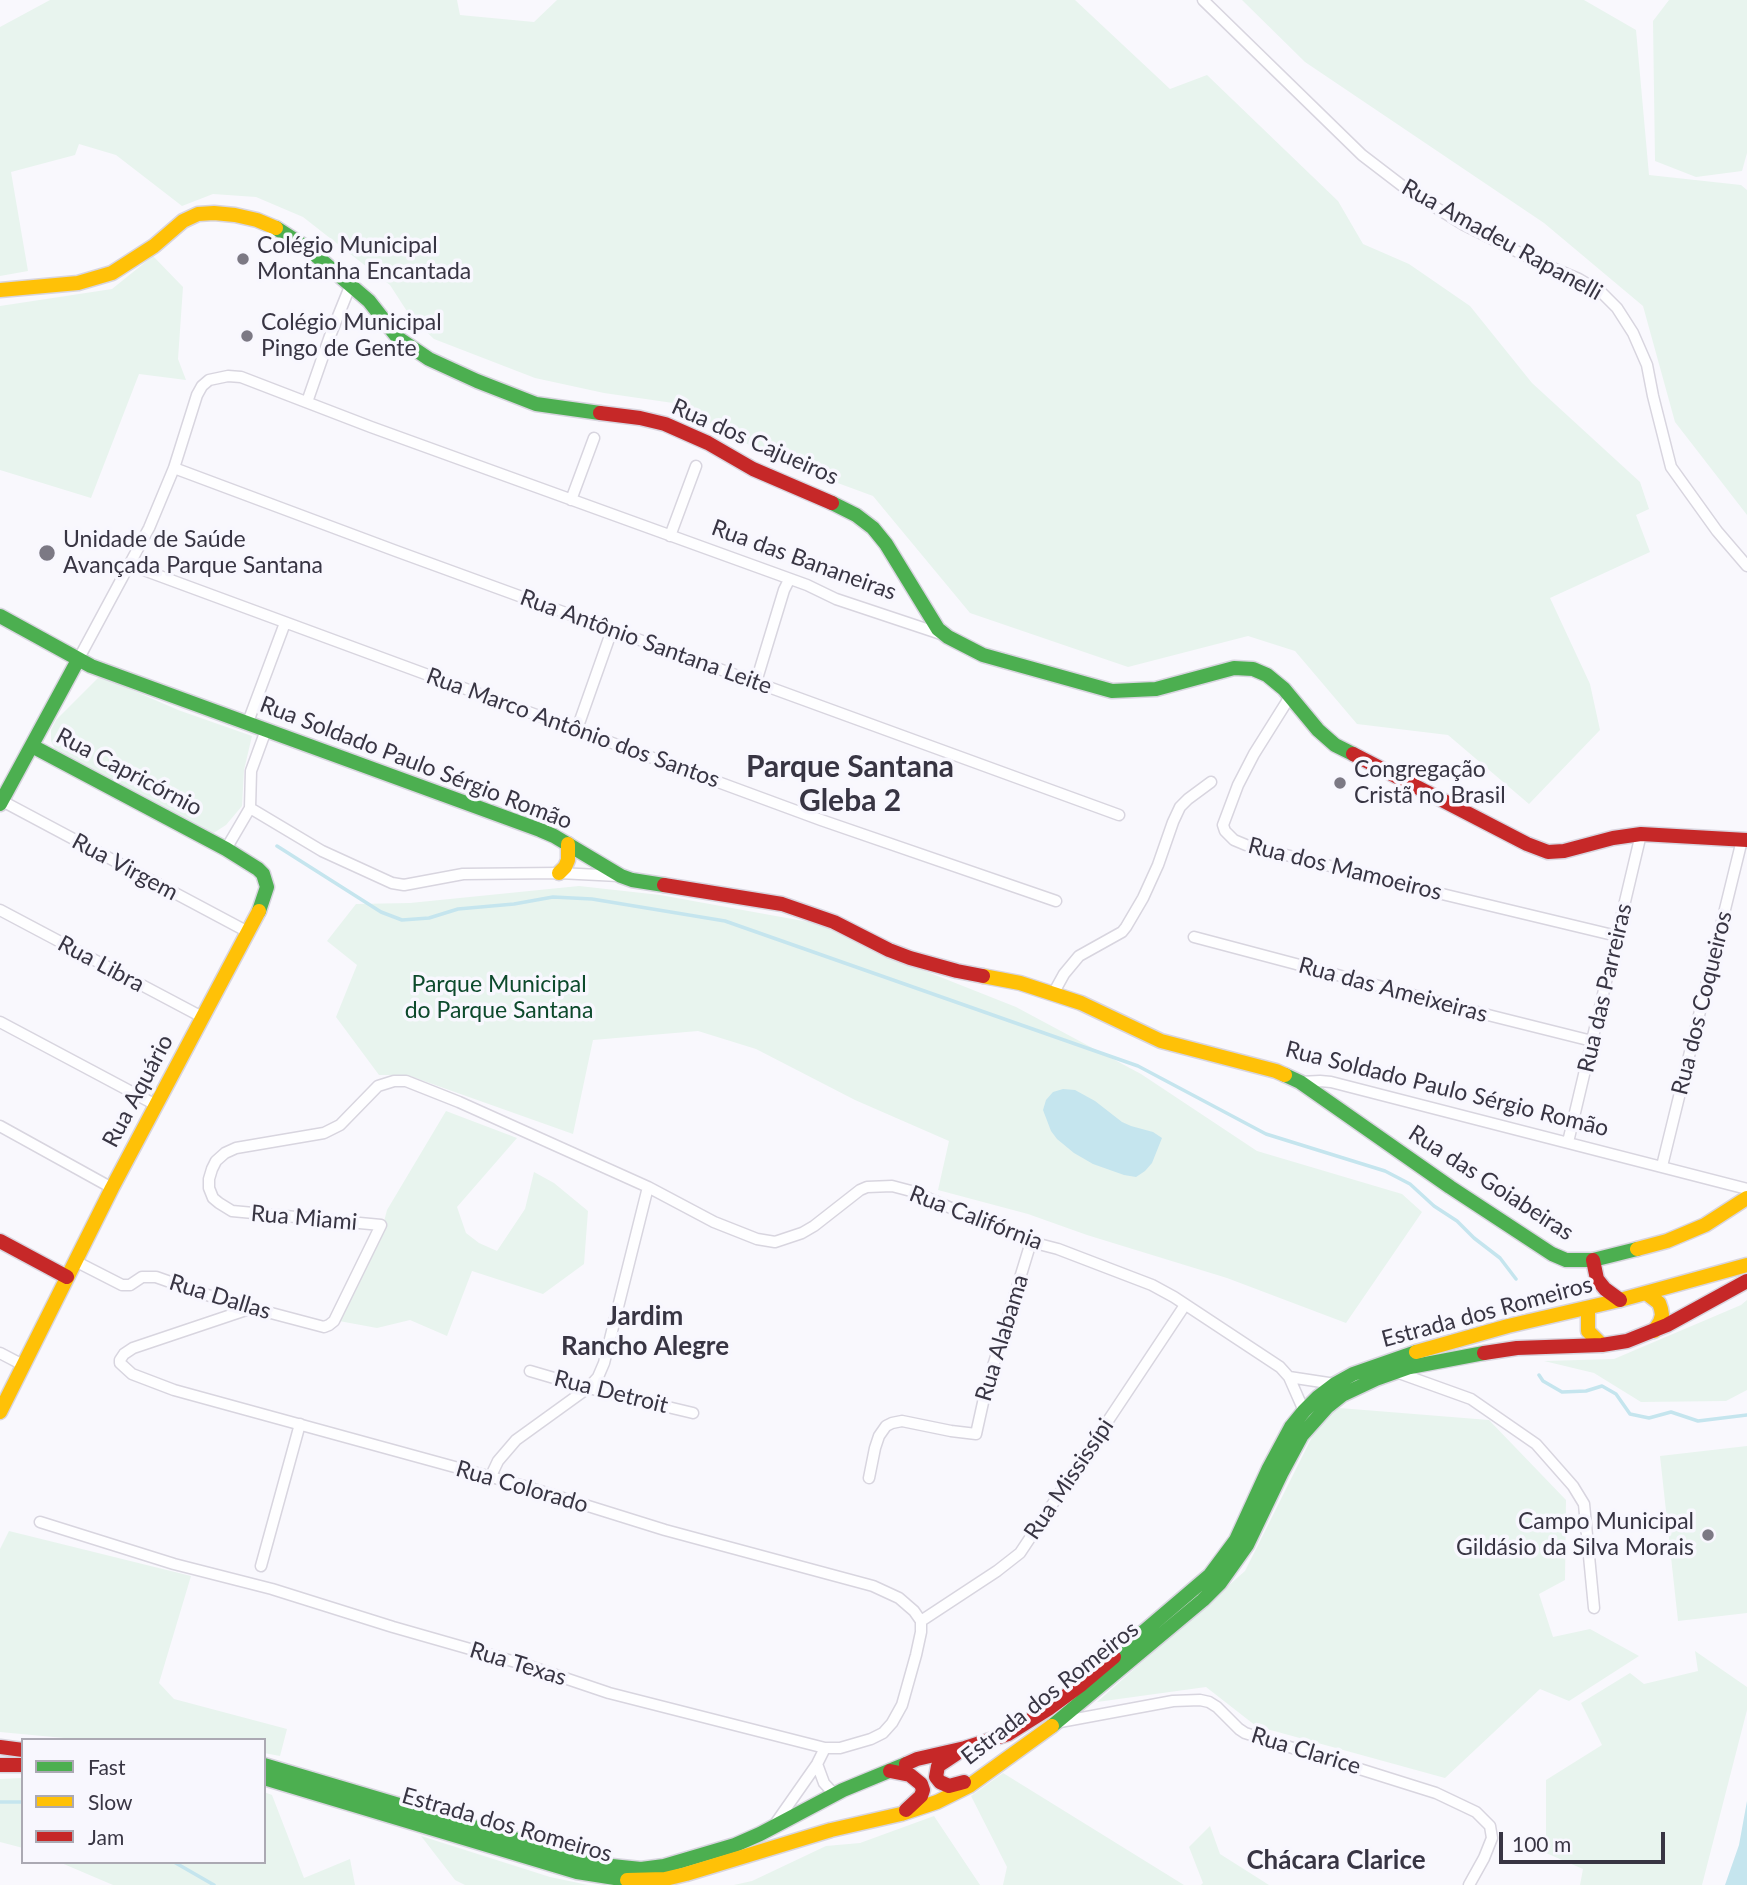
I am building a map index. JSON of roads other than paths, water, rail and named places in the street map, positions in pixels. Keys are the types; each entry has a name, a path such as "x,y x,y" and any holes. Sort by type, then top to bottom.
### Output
{"street":[{"name":"Rua Amadeu Rapanelli","path":"1203,0 1362,155 1409,191 1464,225 1536,261 1580,279 1601,292 1617,308 1633,333 1647,365 1671,467 1717,531 1747,566"},
{"name":"Rua dos Cajueiros","path":"0,290 97,278 123,267 155,246 190,217 198,214 235,215 257,220 284,232 307,248 369,301 398,338 413,350 446,368 536,404 665,424 708,443 753,469 856,515 873,528 886,544 939,629 948,637"},
{"path":"307,402 351,284"},
{"name":"Rua das Bananeiras","path":"32,746 149,528 174,468 197,395 209,380 228,376 241,377 836,599 920,626 983,655 1090,686 1112,691 1156,689 1234,668 1253,669 1267,675 1291,695 1318,730 1335,745 1537,849 1556,852 1596,841 1641,834 1745,840"},
{"path":"571,500 594,438"},
{"path":"670,536 696,466"},
{"name":"Rua Antônio Santana Leite","path":"174,468 1119,815"},
{"name":"Rua Marco Antônio dos Santos","path":"130,565 821,820 1056,901"},
{"path":"756,682 789,580"},
{"name":"Rua Soldado Paulo Sérgio Romão","path":"0,616 78,660 128,680 540,830 632,880 782,904 834,922 910,958 957,971 1020,983 1081,1003 1161,1041 1276,1071 1300,1082 1331,1082 1747,1189"},
{"path":"248,722 285,623"},
{"path":"577,729 612,630"},
{"name":"Rua dos Mamoeiros","path":"1291,695 1238,785 1223,825 1234,840 1617,936"},
{"path":"226,849 250,808 251,771 266,730"},
{"name":"Rua Capricórnio","path":"1,803 32,746 226,849"},
{"path":"1054,994 1064,974 1079,956 1122,932 1126,927 1158,865 1172,822 1180,807 1210,782"},
{"name":"Rua Virgem","path":"1,803 248,932"},
{"path":"250,808 322,851 392,883 404,884 463,874 559,873 621,876"},
{"name":"Rua das Parreiras","path":"1568,1142 1641,834"},
{"name":"Rua dos Coqueiros","path":"1662,1166 1745,840"},
{"path":"559,873 568,859 568,844"},
{"name":"Rua Aquário","path":"0,1412 112,1188 267,894 263,874 226,849"},
{"name":"Rua Libra","path":"0,910 202,1017"},
{"name":"Rua das Ameixeiras","path":"1194,937 1592,1041"},
{"path":"0,1022 156,1104"},
{"name":"Rua Califórnia","path":"386,1083 406,1081 452,1100 648,1187 714,1222 757,1239 775,1242 802,1233 867,1187 891,1186 911,1191 1031,1242 1058,1249 1174,1297 1280,1367 1289,1377 1304,1411"},
{"name":"Rua das Goiabeiras","path":"1300,1082 1450,1188 1542,1248 1566,1260 1592,1260 1648,1247 1686,1234 1747,1198"},
{"path":"1331,1082 1332,1104"},
{"name":"Rua Miami","path":"329,1325 334,1321 381,1225 238,1213 214,1198 209,1188 209,1179 216,1161 225,1153 236,1148 324,1133 340,1125 386,1083"},
{"path":"0,1126 112,1188"},
{"path":"490,1478 498,1461 516,1440 589,1388 598,1377 604,1363 648,1187"},
{"path":"0,1241 68,1277"},
{"name":"Rua Alabama","path":"869,1478 879,1436 886,1426 892,1423 902,1421 976,1434 983,1400 1031,1242"},
{"path":"1592,1260 1597,1279 1620,1300"},
{"name":"Rua Dallas","path":"75,1261 122,1285 130,1285 142,1277 156,1277 252,1308 324,1327 329,1325"},
{"name":"Estrada dos Romeiros","path":"266,1766 581,1860 621,1868 664,1866 735,1844 834,1794 887,1771 918,1759 1008,1734 1048,1709 1210,1575 1236,1540 1281,1445 1304,1411 1318,1396 1335,1384 1362,1370 1508,1325 1620,1300 1747,1265"},
{"path":"1597,1279 1588,1308 1588,1331 1602,1345"},
{"name":"Estrada dos Romeiros","path":"266,1780 577,1871 620,1880 642,1881 686,1874 831,1830 901,1814 937,1802 969,1786 1057,1722 1220,1583 1247,1545 1292,1451 1313,1420 1342,1395 1395,1372 1434,1361 1509,1349 1602,1345 1627,1341 1654,1331 1747,1281"},
{"path":"1646,1293 1659,1303 1661,1309 1660,1322 1654,1331"},
{"name":"Rua Mississípi","path":"921,1621 1020,1553 1185,1305"},
{"name":"Rua Colorado","path":"252,1308 134,1348 120,1360 122,1367 132,1374 173,1390 524,1486 665,1530 873,1586 899,1598 911,1607 921,1621"},
{"path":"0,1353 23,1365"},
{"name":"Rua Detroit","path":"530,1371 693,1413"},
{"path":"1395,1372 1471,1399 1536,1444 1573,1486 1584,1504 1594,1608"},
{"path":"1289,1377 1335,1384"},
{"path":"261,1566 300,1424"},
{"name":"Rua Texas","path":"40,1522 174,1564 272,1588 609,1693 825,1748 840,1748 871,1739 883,1733 892,1723 902,1705 916,1655 921,1621"},
{"name":"Rua Clarice","path":"1057,1722 1173,1701 1209,1702 1245,1733 1436,1793 1476,1811 1490,1826 1492,1838 1469,1885"},
{"path":"0,1748 21,1750"},
{"path":"773,1827 817,1764 825,1748"},
{"path":"965,1748 938,1766 936,1777 949,1786 983,1776"},
{"path":"817,1764 824,1783 834,1794"},
{"path":"0,1765 21,1765"},
{"path":"887,1771 911,1775 921,1784 923,1790 921,1796 901,1814"}],"water":[{"path":"1075,1090 1095,1101 1122,1122 1153,1132 1162,1138 1152,1163 1145,1171 1136,1177 1093,1164 1057,1139 1043,1110 1046,1100 1053,1092"},
{"path":"1747,1801 1747,1885 1725,1885 1739,1845"}],"waterway":[{"path":"277,846 381,912 402,920 429,918 458,909 553,897 592,899 725,921 1138,1066 1266,1134 1385,1171 1410,1184 1434,1206 1457,1221 1500,1258 1516,1279"},
{"path":"1539,1375 1543,1381 1562,1392 1586,1391 1602,1386 1616,1394 1630,1414 1649,1418 1671,1412 1698,1421 1747,1415"},
{"path":"0,1802 21,1802"},
{"path":"177,1864 214,1885"}],"place":[{"name":"Colégio Municipal Montanha Encantada","path":"243,259"},
{"name":"Colégio Municipal Pingo de Gente","path":"247,336"},
{"name":"Unidade de Saúde Avançada Parque Santana","path":"47,553"},
{"name":"Congregação Cristã no Brasil","path":"1340,783"},
{"name":"Campo Municipal Gildásio da Silva Morais","path":"1708,1535"}],"district":[{"name":"Parque Santana Gleba 2","path":"850,784"},
{"name":"Jardim Rancho Alegre","path":"645,1332"},
{"name":"Chácara Clarice","path":"1336,1861"}],"park label":[{"name":"Parque Municipal do Parque Santana","path":"499,998"}]}
